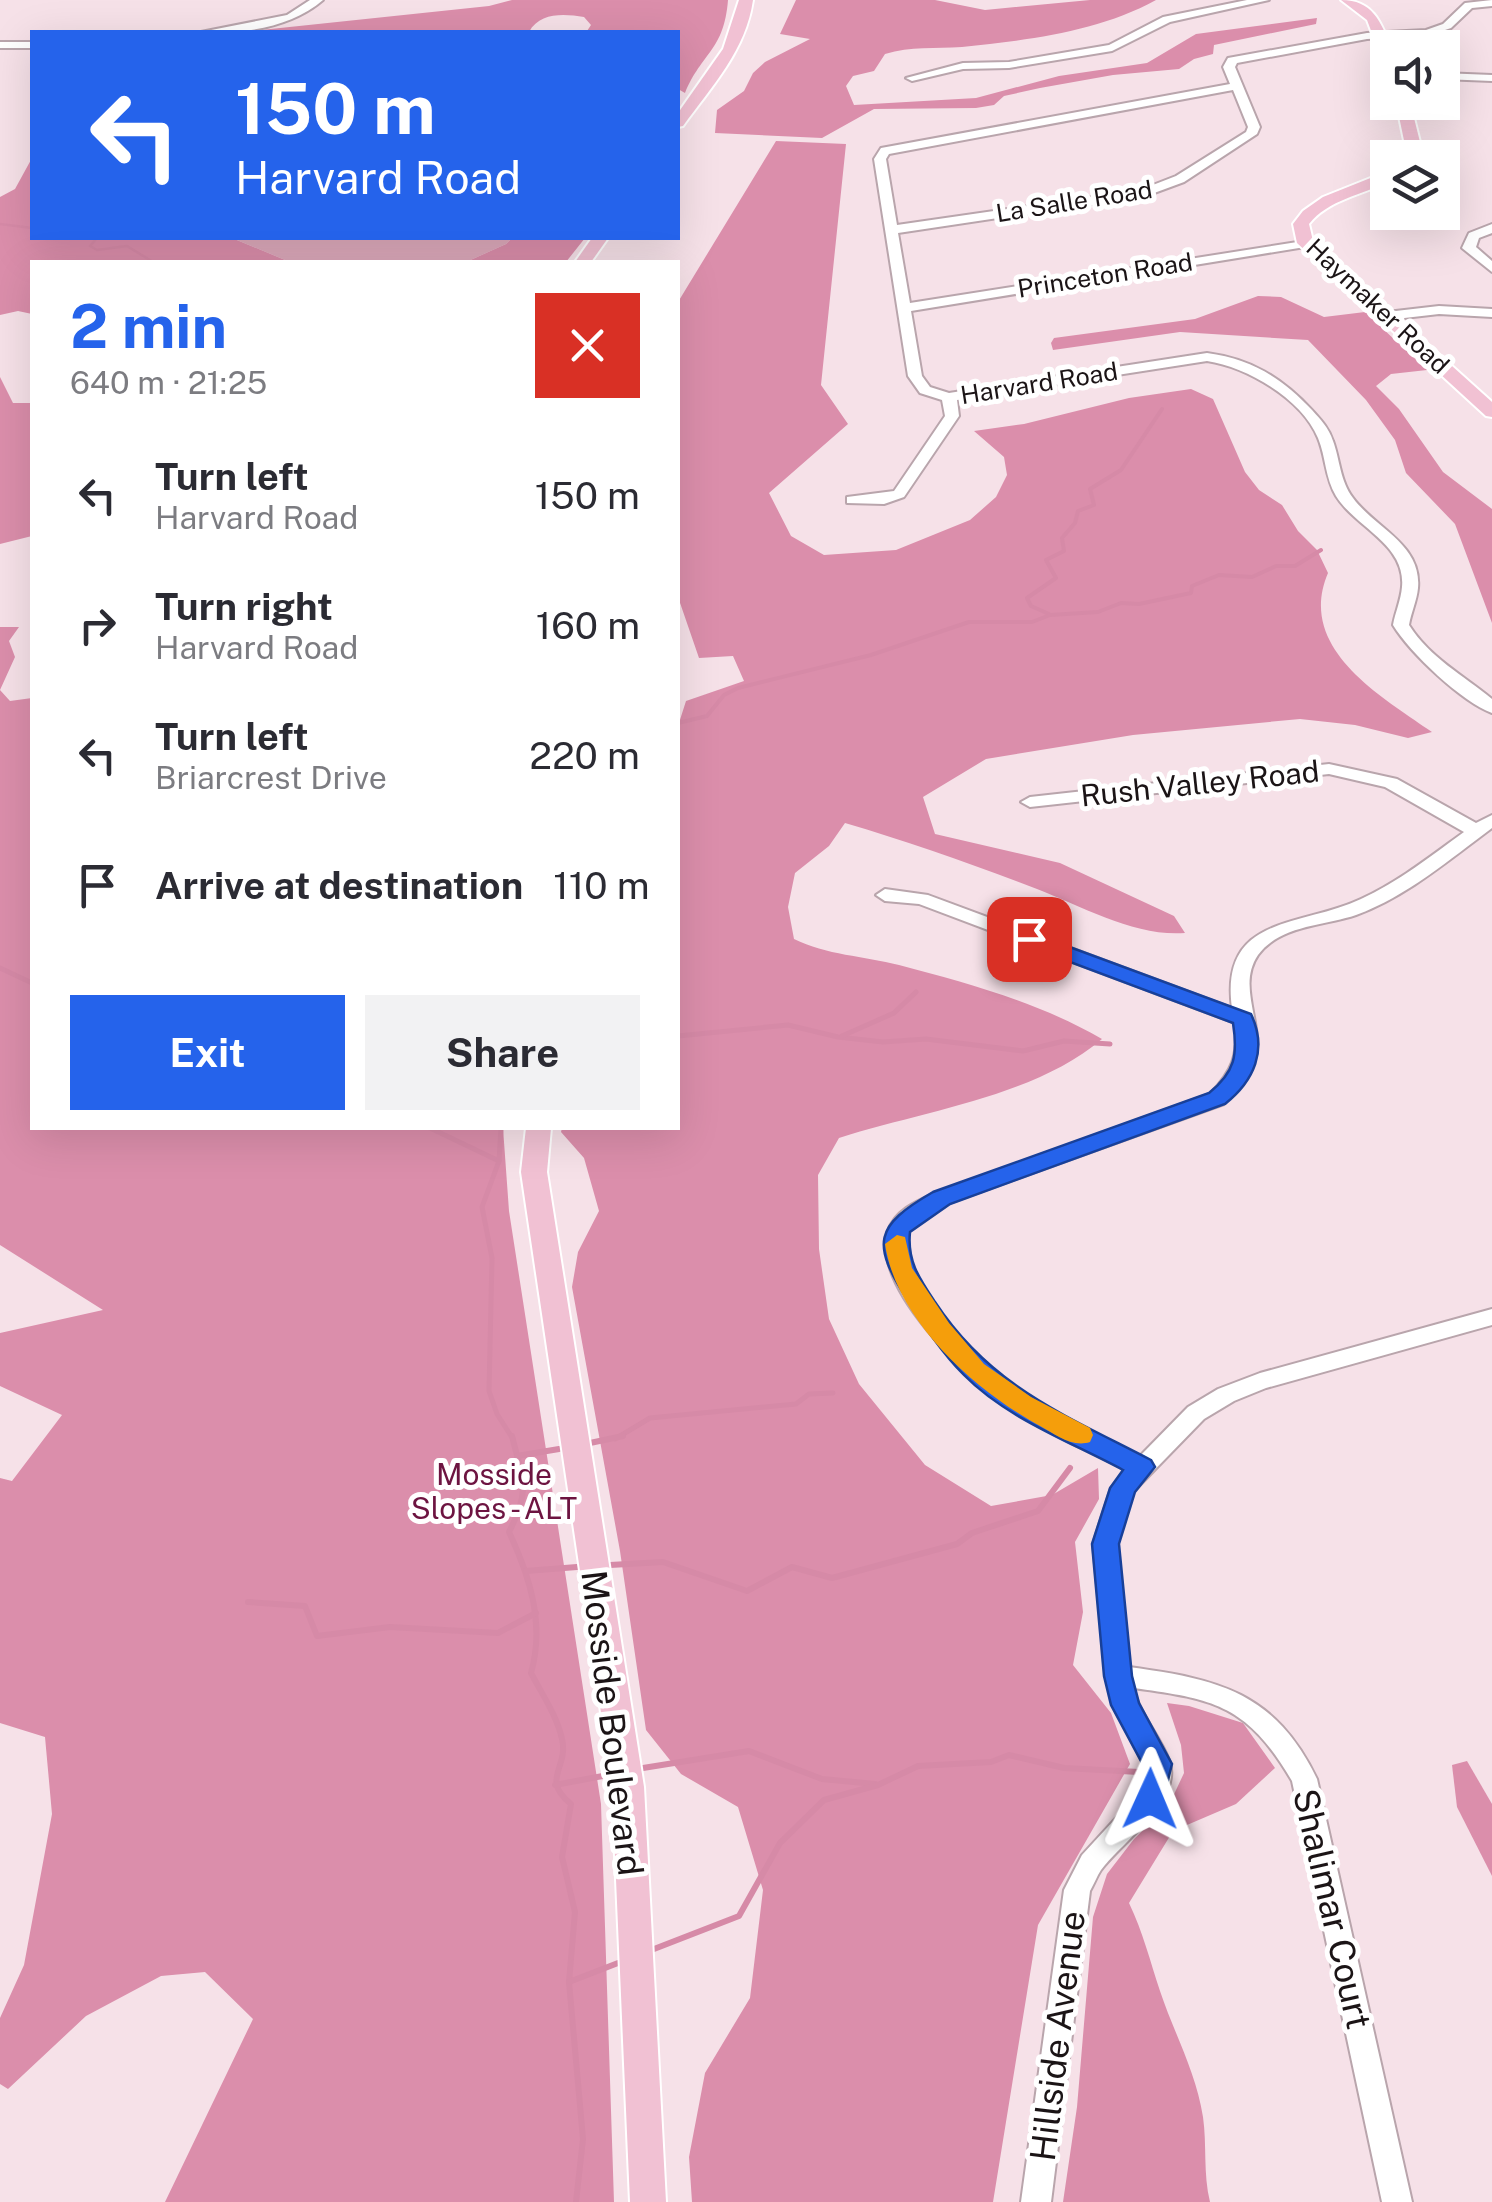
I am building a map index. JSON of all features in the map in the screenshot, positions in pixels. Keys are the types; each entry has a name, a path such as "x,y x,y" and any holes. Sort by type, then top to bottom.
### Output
{"main road":[{"path":"680,120 737,38 745,22 746,0"},
{"path":"1348,0 1372,18 1378,30"},
{"name":"Haymaker Road","path":"1370,184 1306,215 1301,224 1305,243 1492,412"},
{"name":"Mosside Boulevard","path":"538,1130 534,1172 628,1787 648,2202"}],"street":[{"path":"219,30 290,18 318,0"},
{"path":"912,78 963,66 1008,65 1112,48 1167,19 1264,0"},
{"path":"1441,30 1469,5 1492,4"},
{"path":"1237,86 1230,67 1232,60 1370,37"},
{"path":"0,40 30,45"},
{"path":"1460,77 1492,78"},
{"name":"Harvard Road","path":"1237,86 890,148 880,159 912,368 918,384 931,394 949,397 1207,357 1261,369 1321,429 1328,440 1338,487 1349,504 1405,560 1411,584 1401,625 1411,644 1492,708"},
{"name":"La Salle Road","path":"891,230 1162,187 1251,134 1254,127 1237,86"},
{"path":"1492,228 1474,236 1469,248 1492,268"},
{"name":"Princeton Road","path":"904,308 1305,243"},
{"path":"1388,316 1438,310 1492,313"},
{"path":"852,500 884,499 898,494 952,416 949,397"},
{"name":"Rush Valley Road","path":"1030,802 1328,768 1391,783 1484,826"},
{"path":"1142,1467 1022,1404 975,1370 940,1330 900,1270 898,1230 907,1218 942,1198 1217,1099 1238,1082 1247,1062 1241,974 1248,954 1262,940 1302,922 1362,907 1484,826"},
{"path":"885,896 922,899 1244,1019"},
{"name":"Hillside Avenue","path":"1036,2202 1077,1890 1091,1863 1150,1799 1157,1778 1158,1764 1125,1705 1118,1676 1106,1544 1123,1488 1196,1413 1226,1394 1260,1381 1492,1317"},
{"name":"Shalimar Court","path":"1118,1676 1198,1687 1230,1696 1255,1712 1288,1750 1304,1779 1397,2202"}],"shaded area":[{"path":"237,240 510,240 470,260 285,260"}],"green space":[{"path":"512,0 728,0 717,41 685,93 680,90 680,30 588,30 591,25 584,17 561,15 539,21 530,30 262,30 489,6"},
{"path":"796,0 935,0 985,10 1090,0 1156,0 1110,20 1062,33 885,54 874,71 853,76 846,86 854,105 976,98 1059,76 1147,63 1196,34 1317,18 1316,24 1214,45 1213,54 1194,59 1179,69 1040,88 1004,96 994,105 976,108 874,109 822,138 715,133 717,110 744,91 753,73 765,62 810,39 780,34"},
{"path":"776,141 846,144 821,385 848,424 769,493 791,536 824,555 896,550 970,520 996,497 1007,475 1004,457 974,431 1191,389 1213,399 1245,472 1259,490 1282,505 1298,531 1317,550 1328,573 1321,600 1323,624 1333,647 1368,686 1432,732 1408,738 1355,725 1300,719 1133,735 986,759 923,797 935,834 1060,863 1174,916 1185,933 1129,926 966,863 845,823 829,846 795,873 788,907 794,939 819,949 899,965 977,987 1054,1015 1102,1039 1075,1059 1011,1089 839,1138 818,1175 819,1249 829,1319 859,1384 925,1465 991,1506 1052,1495 1098,1468 1099,1499 1075,1542 1083,1612 1073,1665 1111,1713 1130,1764 1038,1925 993,2202 692,2202 689,2157 705,2073 750,1998 763,1890 738,1807 681,1774 646,1730 620,1551 572,1287 578,1252 599,1211 584,1158 561,1132 680,1130 680,720 686,701 744,681 733,656 699,658 680,603 680,299"},
{"path":"30,162 30,240 237,240 285,260 30,260 30,314 18,311 0,315 0,197 15,189"},
{"path":"510,240 583,240 568,260 470,260"},
{"path":"1258,296 1281,297 1324,317 1365,312 1427,370 1391,374 1376,386 1399,409 1443,472 1492,509 1492,623 1455,524 1406,473 1395,440 1366,400 1308,340 1180,332 1053,350 1051,343 1054,338 1195,319"},
{"path":"0,377 13,403 30,403 30,536 0,544"},
{"path":"0,627 19,627 9,641 15,657 0,690"},
{"name":"Mosside Slopes - ALT","path":"0,690 10,701 30,698 30,1130 503,1130 509,1211 601,1804 614,2202 165,2202 253,2019 205,1972 161,1976 86,2016 8,2089 0,2084 0,2018 24,1965 52,1814 45,1737 0,1723 0,1478 12,1481 62,1415 0,1386 0,1333 103,1310 0,1245"},
{"path":"1167,1703 1243,1723 1275,1768 1236,1804 1173,1831 1129,1903 1200,2100 1210,2202 1063,2202 1077,2107 1093,1917 1107,1874 1134,1839 1169,1805 1184,1773 1181,1745"},
{"path":"1467,1761 1492,1804 1492,1876 1457,1807 1452,1765"}],"waterway":[{"path":"0,224 30,228"},
{"path":"95,240 90,246 97,250 127,246 150,260"},
{"path":"1049,614 1031,606 1027,598 1056,578 1046,560 1064,551 1062,538 1075,523 1078,511 1094,505 1090,489 1121,470 1162,409"},
{"path":"680,723 707,716 724,695 738,688 871,655 969,622 1032,622 1050,615 1098,612 1121,603 1139,604 1191,593 1192,586 1219,575 1252,577 1276,566 1295,566 1321,550"},
{"path":"0,968 30,982"},
{"path":"842,1036 894,1013 916,992"},
{"path":"680,1036 788,1025 838,1037 883,1042 926,1039 1023,1051 1064,1041 1110,1044"},
{"path":"434,1130 499,1161"},
{"path":"499,1161 501,1130"},
{"path":"499,1161 482,1207 492,1258 489,1391 497,1414 513,1438"},
{"path":"618,1437 650,1418 796,1404 809,1394 833,1393"},
{"path":"618,1437 623,1436"},
{"path":"590,1443 618,1437"},
{"path":"513,1438 517,1456"},
{"path":"517,1456 559,1449"},
{"path":"517,1456 523,1495 509,1532 535,1613"},
{"path":"610,1565 663,1562 747,1591 792,1567 832,1578 957,1544 972,1533 1038,1511 1070,1468"},
{"path":"526,1571 577,1567"},
{"path":"248,1602 305,1606 317,1636 390,1627 498,1633 535,1613"},
{"path":"535,1613 531,1673 560,1730 563,1749 557,1785"},
{"path":"643,1768 749,1751 822,1779 875,1784"},
{"path":"654,1949 739,1916 780,1843 824,1800 878,1785 918,1766 991,1762 1009,1755 1064,1768 1139,1772"},
{"path":"557,1785 608,1775"},
{"path":"557,1785 571,1804 562,1857 575,1912 569,1982"},
{"path":"569,1982 618,1963"},
{"path":"569,1982 583,2139 576,2202"}],"slow traffic":[{"path":"897,1244 900,1270 940,1330 975,1370 1022,1404 1080,1435"}],"route":[{"path":"1029,939 1244,1019 1249,1052 1238,1082 1217,1099 942,1198 922,1207 898,1230 900,1270 940,1330 975,1370 1022,1404 1142,1467 1123,1488 1106,1544 1118,1676 1125,1705 1158,1764 1150,1799"}]}
